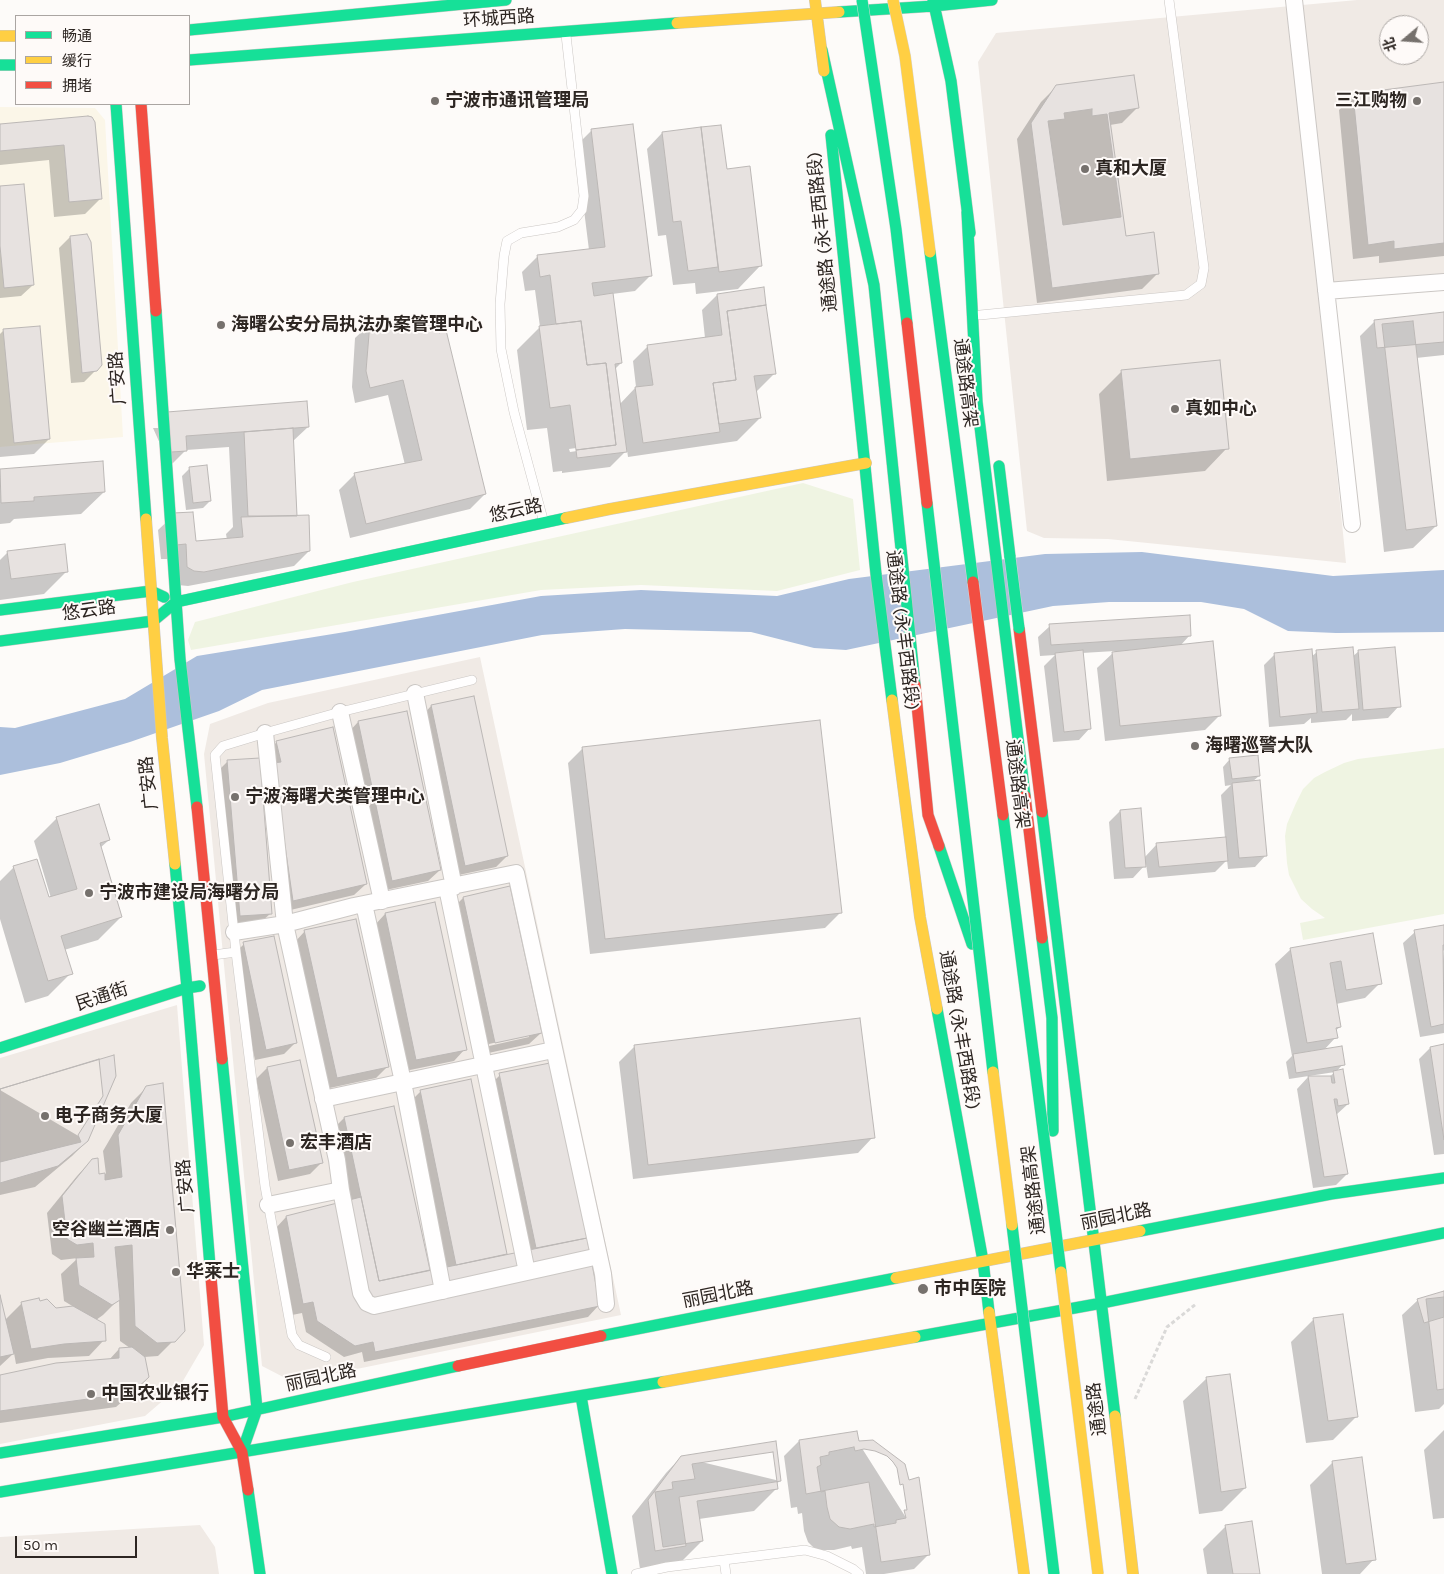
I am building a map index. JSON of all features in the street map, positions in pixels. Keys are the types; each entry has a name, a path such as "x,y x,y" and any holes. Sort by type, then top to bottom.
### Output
{"main road":[{"path":"190,30 428,3 506,0"},
{"name":"通途路 (永丰西路段)","path":"815,0 866,463 876,574 920,917 983,1261"},
{"name":"通途路高架","path":"862,0 897,239 981,972 1054,1574"},
{"name":"通途路高架","path":"894,0 905,56 1054,1212 1098,1574"},
{"name":"环城西路","path":"190,60 992,0"},
{"path":"933,3 951,81 987,373"},
{"path":"0,36 15,36"},
{"path":"822,50 874,285 928,815 981,972"},
{"path":"0,65 15,65"},
{"name":"广安路","path":"116,105 156,665 187,988 223,1417 242,1452 260,1574"},
{"name":"广安路","path":"141,105 180,659 215,983 257,1409 242,1452"},
{"path":"967,212 977,402 1052,1018 1054,1212"},
{"path":"997,450 1094,1239"},
{"name":"悠云路","path":"0,641 153,621 176,602 610,509 866,463"},
{"path":"151,591 176,602"},
{"name":"悠云路","path":"0,610 151,591"},
{"name":"民通街","path":"0,1048 187,988 215,983"},
{"name":"丽园北路","path":"0,1453 223,1417 563,1343 1094,1239 1331,1194 1444,1178"},
{"path":"0,1492 581,1396 990,1324 1444,1233"},
{"name":"通途路","path":"1094,1239 1133,1574"},
{"path":"983,1261 1024,1574"},
{"path":"581,1396 612,1574"}],"street":[{"path":"1294,0 1352,524"},
{"path":"1326,291 1444,282"},
{"path":"415,693 483,1065 527,1272"},
{"path":"340,712 382,901"},
{"path":"265,733 285,924 337,1160 341,1190 362,1293 367,1303 374,1306 599,1256"},
{"path":"234,932 285,924 364,904 451,888 516,873 603,1274 606,1304"},
{"path":"364,904 403,1082 444,1291"},
{"path":"324,1099 553,1050"},
{"path":"268,1205 341,1190"}],"lane":[{"path":"980,315 1186,295 1201,284 1204,268 1169,0"},
{"path":"544,523 514,412 501,349 500,304 504,256 508,241 521,233 558,227 574,220 582,210 584,196 566,32"},
{"path":"326,1357 299,1345 292,1335 268,1205 236,952 215,755 223,746 265,733 340,712 472,680"},
{"path":"212,955 236,952"},
{"path":"636,1574 667,1567 805,1550 828,1556 859,1574"},
{"path":"724,1560 726,1574"}],"path":[{"path":"1135,1406 1136,1396 1168,1327 1197,1303"}],"shaded area":[{"name":"真如中心","path":"1357,0 1444,0 1444,274 1318,284 1346,563 1108,539 1044,538 1027,531 978,62 996,33"},
{"path":"0,107 95,108 105,120 123,437 0,447"},
{"path":"480,657 621,1315 293,1382 262,1366 204,754 210,724 268,703"},
{"path":"177,1005 204,1345 180,1386 145,1416 0,1444 0,1058"},
{"path":"200,1525 215,1547 219,1574 0,1574 0,1537"}],"green space":[{"path":"803,483 853,499 860,570 777,591 641,585 541,590 191,650 188,640 195,622 353,582"},
{"path":"1444,748 1444,914 1303,940 1300,923 1325,918 1301,899 1289,875 1285,836 1287,824 1303,789 1314,778 1344,763 1358,759"}],"water":[{"path":"1142,552 1333,576 1444,570 1444,632 1336,633 1288,631 1244,609 1201,602 1109,602 1053,606 846,650 814,648 751,632 625,629 542,635 262,690 219,711 130,742 60,763 0,775 0,727 15,728 125,699 197,656 345,632 541,596 641,590 777,596 849,579 1045,554"}],"building":[{"path":"1134,75 1139,108 1109,113 1126,236 1154,232 1159,274 1052,288 1031,123 1056,85"},
{"path":"1444,82 1444,243 1394,249 1394,241 1368,245 1353,94"},
{"name":"真和大厦","path":"1092,109 1092,116 1107,114 1121,217 1063,225 1048,121 1065,119 1064,113"},
{"path":"92,117 95,122 102,199 69,202 64,145 0,151 0,124"},
{"path":"633,124 652,276 592,283 594,296 613,293 622,363 615,364 627,452 577,458 576,450 616,445 606,363 587,365 581,321 556,324 550,275 540,277 537,255 605,247 591,129"},
{"path":"721,125 727,169 750,166 762,266 719,272 701,127"},
{"path":"701,127 718,267 688,271 681,221 673,222 662,132"},
{"path":"24,184 34,285 4,288 0,246 0,186"},
{"path":"87,234 91,242 102,365 97,371 82,373 70,236"},
{"path":"764,287 766,305 727,311 736,380 713,383 720,432 643,443 635,387 653,385 647,345 722,335 717,294"},
{"path":"766,305 776,374 754,376 761,418 719,424 713,383 736,380 727,311"},
{"path":"1444,312 1444,342 1377,348 1374,320"},
{"path":"434,317 439,333 446,330 486,494 366,524 354,473 422,460 403,380 370,388 366,371 370,322"},
{"path":"581,321 587,365 606,363 616,445 576,450 570,405 550,408 539,326"},
{"path":"1413,321 1437,526 1406,530 1382,324"},
{"path":"40,326 50,439 14,443 3,329"},
{"name":"真如中心","path":"1220,360 1229,449 1130,459 1121,370"},
{"path":"307,401 309,427 186,436 187,451 171,452 167,412"},
{"path":"293,428 297,516 248,516 244,432"},
{"path":"103,461 105,492 34,497 34,501 1,503 0,469"},
{"path":"207,465 211,501 193,503 189,467"},
{"path":"193,512 196,541 243,537 241,517 309,515 310,551 204,572 194,571 187,567 186,544 176,545 173,513"},
{"path":"65,544 68,572 11,579 7,551"},
{"path":"1190,615 1191,636 1051,645 1049,624"},
{"path":"1213,641 1221,716 1120,726 1112,652"},
{"path":"1353,647 1359,709 1322,712 1316,650"},
{"path":"1395,647 1401,707 1363,710 1358,650"},
{"path":"1312,649 1317,713 1280,717 1274,653"},
{"path":"1083,650 1091,729 1064,732 1055,653"},
{"path":"474,696 508,856 465,866 431,705"},
{"path":"407,711 441,870 392,881 358,721"},
{"path":"820,720 842,913 605,939 582,747"},
{"path":"333,727 367,884 293,901 273,763 281,762 276,741"},
{"path":"1258,755 1260,776 1232,779 1229,758"},
{"path":"260,758 272,914 240,916 227,760"},
{"path":"1260,780 1267,856 1239,858 1232,783"},
{"name":"宁波市建设局海曙分局","path":"99,804 110,840 100,843 122,917 61,936 73,974 48,981 13,866 37,859 49,897 77,889 56,817"},
{"path":"1141,808 1146,867 1125,868 1120,810"},
{"path":"1226,837 1228,861 1159,867 1156,843"},
{"path":"510,886 542,1033 495,1043 463,897"},
{"path":"435,902 467,1050 416,1060 385,913"},
{"path":"356,919 389,1067 337,1078 304,930"},
{"path":"1444,925 1444,1024 1431,1027 1414,930"},
{"path":"1373,933 1382,984 1346,990 1341,961 1330,963 1341,1027 1336,1028 1338,1038 1307,1043 1290,948"},
{"path":"274,936 297,1043 266,1050 243,942"},
{"path":"860,1018 875,1138 648,1165 634,1045"},
{"path":"1444,1044 1444,1140 1430,1047"},
{"path":"1342,1046 1345,1065 1296,1073 1293,1054"},
{"name":"电子商务大厦","path":"114,1055 116,1076 88,1141 58,1166 0,1183 0,1089"},
{"name":"电子商务大厦","path":"99,1059 103,1096 78,1135 81,1142 0,1162 0,1089"},
{"path":"300,1060 323,1163 289,1170 267,1067"},
{"path":"550,1063 587,1238 536,1248 499,1073"},
{"path":"1343,1069 1349,1104 1338,1106 1337,1099 1334,1099 1348,1174 1324,1177 1308,1076 1331,1076 1332,1083 1335,1083 1333,1071"},
{"path":"471,1079 507,1254 456,1265 420,1090"},
{"path":"163,1083 185,1331 175,1342 157,1343 135,1326 132,1245 115,1247 120,1300 112,1305 79,1285 76,1258 94,1257 93,1243 77,1245 67,1239 62,1196 92,1159 98,1158 99,1174 105,1173 105,1180 122,1177 118,1135 146,1086"},
{"path":"394,1106 430,1270 379,1281 344,1117"},
{"path":"361,1197 379,1281 587,1238 600,1306 375,1352 373,1342 355,1346 317,1321 313,1302 303,1304 286,1216"},
{"path":"1444,1291 1444,1317 1424,1323 1417,1299"},
{"path":"0,1295 14,1354 0,1357"},
{"path":"1444,1297 1444,1389 1437,1390 1426,1299"},
{"path":"39,1298 40,1301 47,1299 56,1308 73,1306 105,1324 106,1341 31,1349 21,1302"},
{"path":"1343,1314 1358,1417 1328,1421 1313,1318"},
{"path":"132,1347 145,1357 149,1377 132,1393 0,1411 0,1375 56,1363 119,1358 119,1348"},
{"path":"1230,1374 1246,1488 1221,1492 1206,1377"},
{"path":"857,1431 859,1441 873,1440 905,1464 909,1480 919,1477 930,1555 881,1562 869,1482 806,1494 799,1440"},
{"path":"776,1441 781,1481 679,1497 686,1546 655,1551 648,1500 681,1456"},
{"path":"854,1447 855,1451 864,1449 875,1451 887,1456 893,1462 897,1468 900,1485 903,1484 907,1510 904,1510 906,1518 896,1520 896,1523 874,1527 874,1524 850,1529 839,1527 830,1519 825,1491 821,1492 817,1467 821,1465 820,1457 829,1455 829,1452"},
{"path":"773,1452 778,1489 697,1501 703,1541 663,1547 655,1492 673,1489 672,1482 695,1479 692,1464"},
{"path":"1362,1457 1376,1560 1346,1564 1332,1461"},
{"path":"1252,1521 1260,1574 1233,1574 1225,1525"}],"traffic: fast":[{"path":"190,30 506,0"},
{"path":"862,0 896,229 907,323"},
{"path":"933,0 951,81 970,233"},
{"path":"839,12 992,0"},
{"path":"190,60 677,23"},
{"path":"822,50 874,285 915,685"},
{"path":"0,65 15,65"},
{"path":"116,105 146,519"},
{"path":"831,135 876,574 892,700"},
{"path":"967,212 977,402 1025,796"},
{"path":"930,252 973,582"},
{"path":"156,311 180,659 197,807"},
{"path":"999,466 1010,557"},
{"path":"927,503 993,1072"},
{"path":"0,641 153,621 176,602 566,518"},
{"path":"1010,557 1019,628"},
{"path":"0,610 151,591 164,597"},
{"path":"1042,812 1115,1416"},
{"path":"1003,815 1061,1272"},
{"path":"939,846 972,944"},
{"path":"175,864 210,1266"},
{"path":"1042,938 1052,1018 1053,1131"},
{"path":"0,1048 187,988 200,986"},
{"path":"937,1009 983,1261 989,1312"},
{"path":"222,1059 257,1409 242,1452"},
{"path":"1140,1231 1331,1194 1444,1178"},
{"path":"1012,1225 1054,1574"},
{"path":"915,1337 1102,1303 1444,1233"},
{"path":"601,1336 896,1278"},
{"path":"0,1453 223,1417 458,1366"},
{"path":"0,1492 663,1382"},
{"path":"581,1396 612,1574"},
{"path":"248,1490 260,1574"}],"traffic: slow":[{"path":"815,0 824,71"},
{"path":"893,0 905,56 930,252"},
{"path":"677,23 839,12"},
{"path":"0,36 15,36"},
{"path":"566,518 866,463"},
{"path":"146,519 162,738 175,864"},
{"path":"892,700 920,917 937,1009"},
{"path":"993,1072 1012,1225"},
{"path":"896,1278 1140,1231"},
{"path":"1061,1272 1098,1574"},
{"path":"989,1312 1024,1574"},
{"path":"663,1382 915,1337"},
{"path":"1115,1416 1133,1574"}],"traffic: jam":[{"path":"141,105 156,311"},
{"path":"907,323 927,503"},
{"path":"973,582 1003,815"},
{"path":"1019,628 1042,812"},
{"path":"915,685 928,815 939,846"},
{"path":"1025,796 1042,938"},
{"path":"197,807 222,1059"},
{"path":"210,1266 223,1417 242,1452 248,1490"},
{"path":"458,1366 601,1336"}],"place":[{"name":"宁波市通讯管理局","path":"435,101"},
{"name":"三江购物","path":"1417,101"},
{"name":"真和大厦","path":"1085,169"},
{"name":"海曙公安分局执法办案管理中心","path":"221,325"},
{"name":"真如中心","path":"1175,409"},
{"name":"海曙巡警大队","path":"1195,746"},
{"name":"宁波海曙犬类管理中心","path":"235,797"},
{"name":"宁波市建设局海曙分局","path":"89,893"},
{"name":"电子商务大厦","path":"45,1116"},
{"name":"宏丰酒店","path":"290,1143"},
{"name":"空谷幽兰酒店","path":"170,1230"},
{"name":"华莱士","path":"176,1272"},
{"name":"市中医院","path":"923,1289"},
{"name":"中国农业银行","path":"91,1394"}]}
